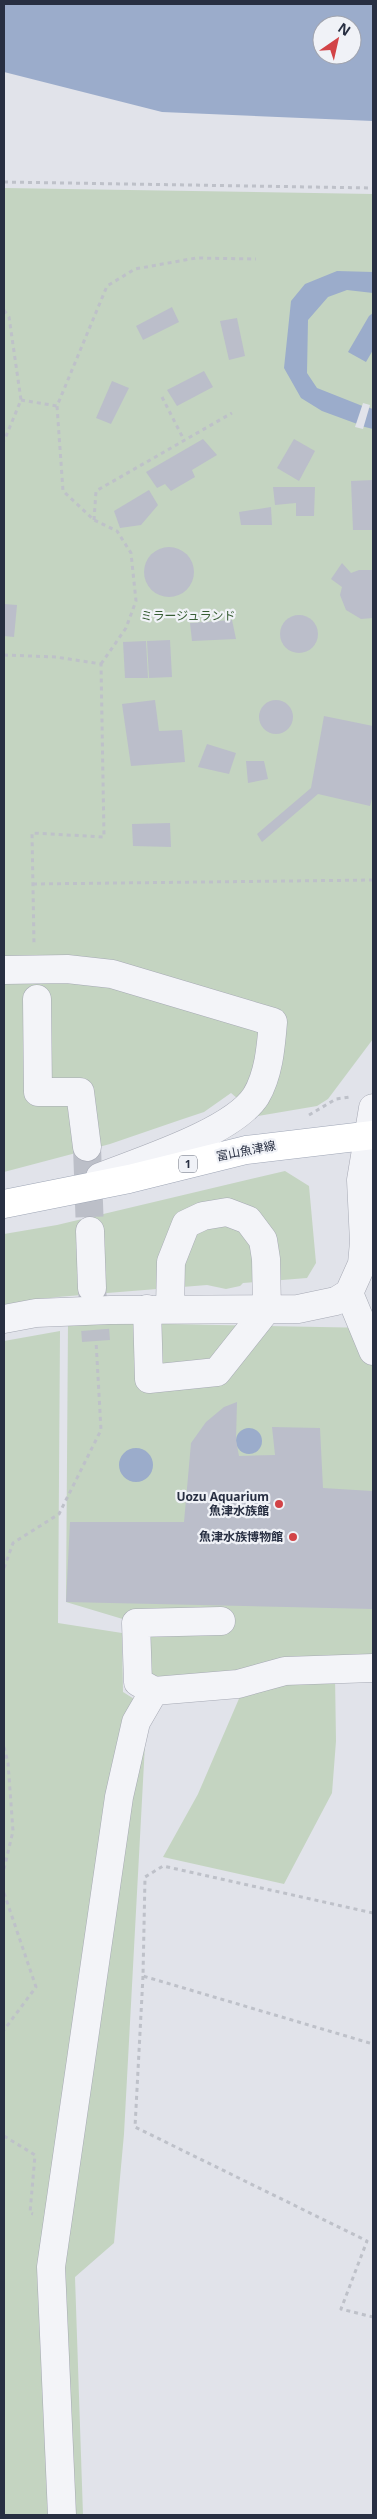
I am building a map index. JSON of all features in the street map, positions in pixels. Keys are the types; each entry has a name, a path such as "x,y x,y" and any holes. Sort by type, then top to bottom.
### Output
{"main road":[{"name":"富山魚津線","path":"4,1204 57,1194 246,1150 371,1135"}],"street":[{"path":"4,970 67,969 112,974 273,1022 265,1076 256,1096 244,1110 226,1123 166,1151 57,1194"},
{"path":"37,999 38,1092 80,1092 87,1147"},
{"path":"373,1108 371,1135 361,1180 364,1242 359,1285 373,1351"},
{"path":"227,1212 248,1220 263,1240 266,1258 267,1309 217,1372 148,1379 158,1310 171,1262 186,1224 203,1216 227,1212"},
{"path":"90,1231 92,1288"},
{"path":"4,1319 36,1313 298,1309 336,1301 359,1285"},
{"path":"221,1621 136,1623 138,1682 154,1692 238,1684 285,1671 373,1668"},
{"path":"62,2515 51,2267 119,1797 136,1722 154,1692"}],"path":[{"path":"4,182 373,188"},
{"path":"34,953 32,833 104,837 101,664 126,628 136,601 131,553 117,531 94,520 63,491 57,406 107,286 136,269 196,258 256,259"},
{"path":"4,310 9,317 21,400 4,441"},
{"path":"162,397 184,440"},
{"path":"21,400 57,406"},
{"path":"94,520 96,491 232,413"},
{"path":"4,654 56,657 101,664"},
{"path":"33,884 373,880"},
{"path":"305,1116 314,1114 336,1099 346,1098"},
{"path":"4,1568 13,1543 59,1514 101,1430 96,1341"},
{"path":"4,1747 8,1763 13,1831 4,1869"},
{"path":"373,1913 163,1866 145,1877 143,1976 135,2127 367,2241 341,2309 373,2317"},
{"path":"4,1893 36,1988 4,2030"},
{"path":"143,1976 373,2044"},
{"path":"4,2136 35,2155 30,2213 57,2230"}],"green space":[{"name":"ミラージュランド","path":"4,188 373,194 373,1039 328,1099 317,1106 258,1116 231,1093 204,1112 110,1144 4,1172"},
{"path":"285,1171 309,1186 316,1263 307,1278 243,1283 240,1286 226,1289 207,1285 57,1297 4,1305 4,1234 57,1225"},
{"path":"68,1322 373,1328 373,1667 154,1691 136,1623 66,1602"},
{"path":"60,1331 58,1623 122,1633 123,1692 147,1707 124,2134 114,2243 75,2277 83,2515 4,2515 4,1341"},
{"path":"335,1675 336,1741 332,1793 284,1884 163,1857 198,1794 241,1694"}],"water":[{"path":"4,4 373,4 373,121 162,112 4,72"},
{"path":"337,271 373,272 373,293 347,290 328,297 308,320 307,373 317,388 365,407 360,425 322,411 301,398 284,368 291,301 305,284"},
{"path":"373,313 373,350 366,362 348,352 369,316"},
{"path":"367,407 373,409 373,429 361,426"},
{"path":"249,1428 258,1432 262,1441 258,1450 249,1454 240,1450 236,1441 240,1432"},
{"path":"136,1448 143,1449 148,1453 152,1458 152,1472 148,1477 143,1481 136,1482 129,1481 124,1477 120,1472 119,1465 120,1458 124,1453 129,1449"}],"pier":[{"path":"363,403 370,405 363,429 355,427"}],"building":[{"path":"172,307 179,322 143,340 136,326"},
{"path":"237,318 245,356 229,360 220,321"},
{"path":"204,371 213,387 177,406 167,390"},
{"path":"112,381 129,388 111,424 96,418"},
{"path":"203,439 217,455 192,470 195,477 171,491 165,484 157,488 146,472"},
{"path":"294,439 315,451 299,481 277,468"},
{"path":"373,480 373,530 353,530 351,481"},
{"path":"273,487 315,487 314,516 296,516 296,503 275,505"},
{"path":"149,490 158,505 141,525 120,528 114,511"},
{"path":"271,507 272,525 241,525 239,512"},
{"path":"164,547 174,547 187,554 194,567 194,577 187,590 174,597 164,597 155,593 148,586 144,577 144,567 148,558 155,551"},
{"path":"342,563 351,573 359,570 373,570 373,618 361,619 346,610 340,595 342,587 331,579"},
{"path":"4,604 17,605 14,637 4,636"},
{"path":"299,615 306,616 312,621 317,627 317,641 312,647 306,652 299,653 292,652 286,647 281,641 280,634 281,627 286,621 292,616"},
{"path":"232,620 236,639 192,641 190,623"},
{"path":"170,640 172,677 149,678 147,641"},
{"path":"146,641 148,678 125,678 123,642"},
{"path":"155,700 159,731 182,730 185,762 131,766 122,704"},
{"path":"276,700 288,705 293,717 288,729 276,734 264,729 259,717 264,705"},
{"path":"324,716 373,726 373,795 370,806 318,794 262,842 257,834 311,788"},
{"path":"207,744 236,753 229,774 198,767"},
{"path":"246,761 264,761 268,779 248,783"},
{"path":"170,823 171,847 133,846 132,824"},
{"name":"Uozu Aquarium 魚津水族館","path":"237,1402 236,1440 239,1456 275,1455 272,1427 320,1428 323,1488 372,1491 373,1609 66,1602 70,1522 184,1522 191,1443 206,1422 224,1407"}],"tunnel":[{"path":"87,1147 90,1231"},
{"path":"92,1288 96,1341"}],"place":[{"name":"Uozu Aquarium 魚津水族館","path":"279,1504"},
{"name":"魚津水族博物館","path":"293,1537"}]}
